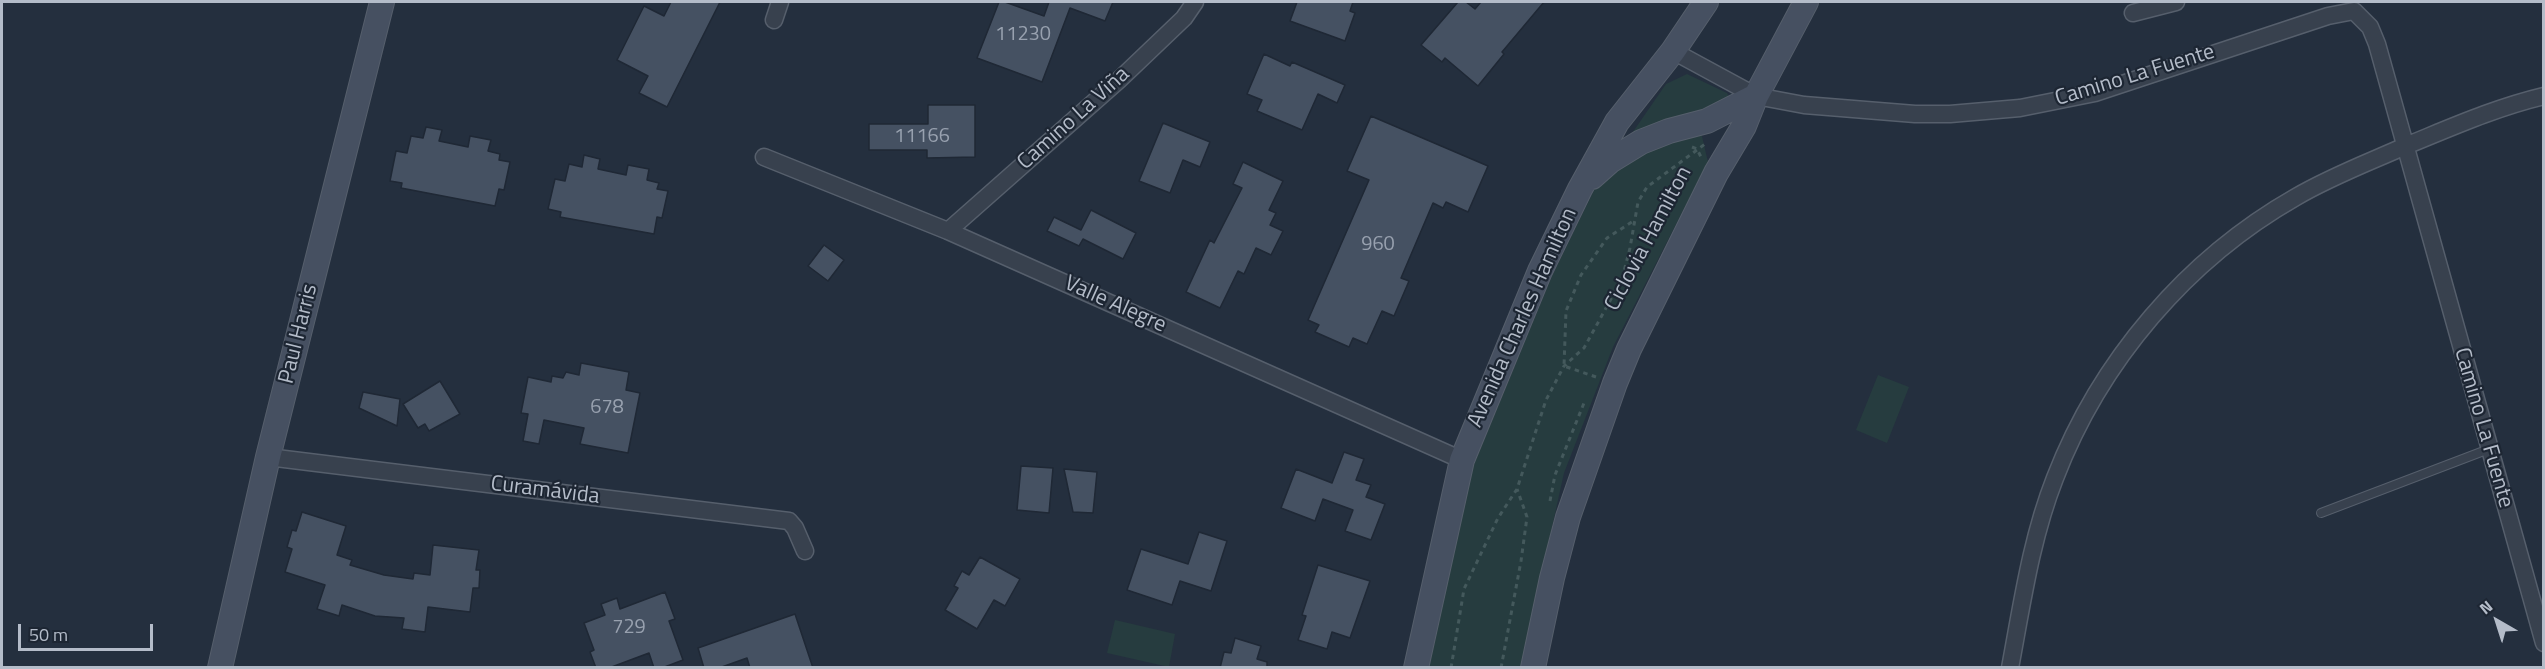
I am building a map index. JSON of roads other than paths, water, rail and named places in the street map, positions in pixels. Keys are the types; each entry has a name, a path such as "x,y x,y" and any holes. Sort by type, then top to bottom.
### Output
{"main road":[{"name":"Paul Harris","path":"220,668 268,457 382,2"},
{"name":"Avenida Charles Hamilton","path":"1416,668 1462,460 1540,271 1580,189 1617,122 1673,51 1706,2"},
{"path":"1533,668 1552,578 1605,380 1629,349 1709,166 1744,126 1756,96 1806,2"},
{"path":"1580,189 1610,161 1641,142 1669,131 1707,135 1756,96"},
{"path":"1707,135 1719,156 1709,166"}],"street":[{"path":"774,21 780,2"},
{"name":"Camino La Viña","path":"948,231 1119,80 1184,18 1195,2"},
{"path":"2131,7 2176,2"},
{"name":"Camino La Fuente","path":"1673,51 1756,96 1804,105 1915,114 1961,114 2020,108 2095,93 2354,6 2370,27 2377,44 2544,643"},
{"path":"2010,668 2033,545 2055,477 2080,422 2124,351 2173,294 2201,266 2238,235 2295,197 2329,179 2480,114 2544,96"},
{"name":"Valle Alegre","path":"764,157 948,231 1462,460"},
{"name":"Curamávida","path":"268,457 789,521 795,528 805,551"}],"lane":[{"path":"2321,513 2489,449"}]}
